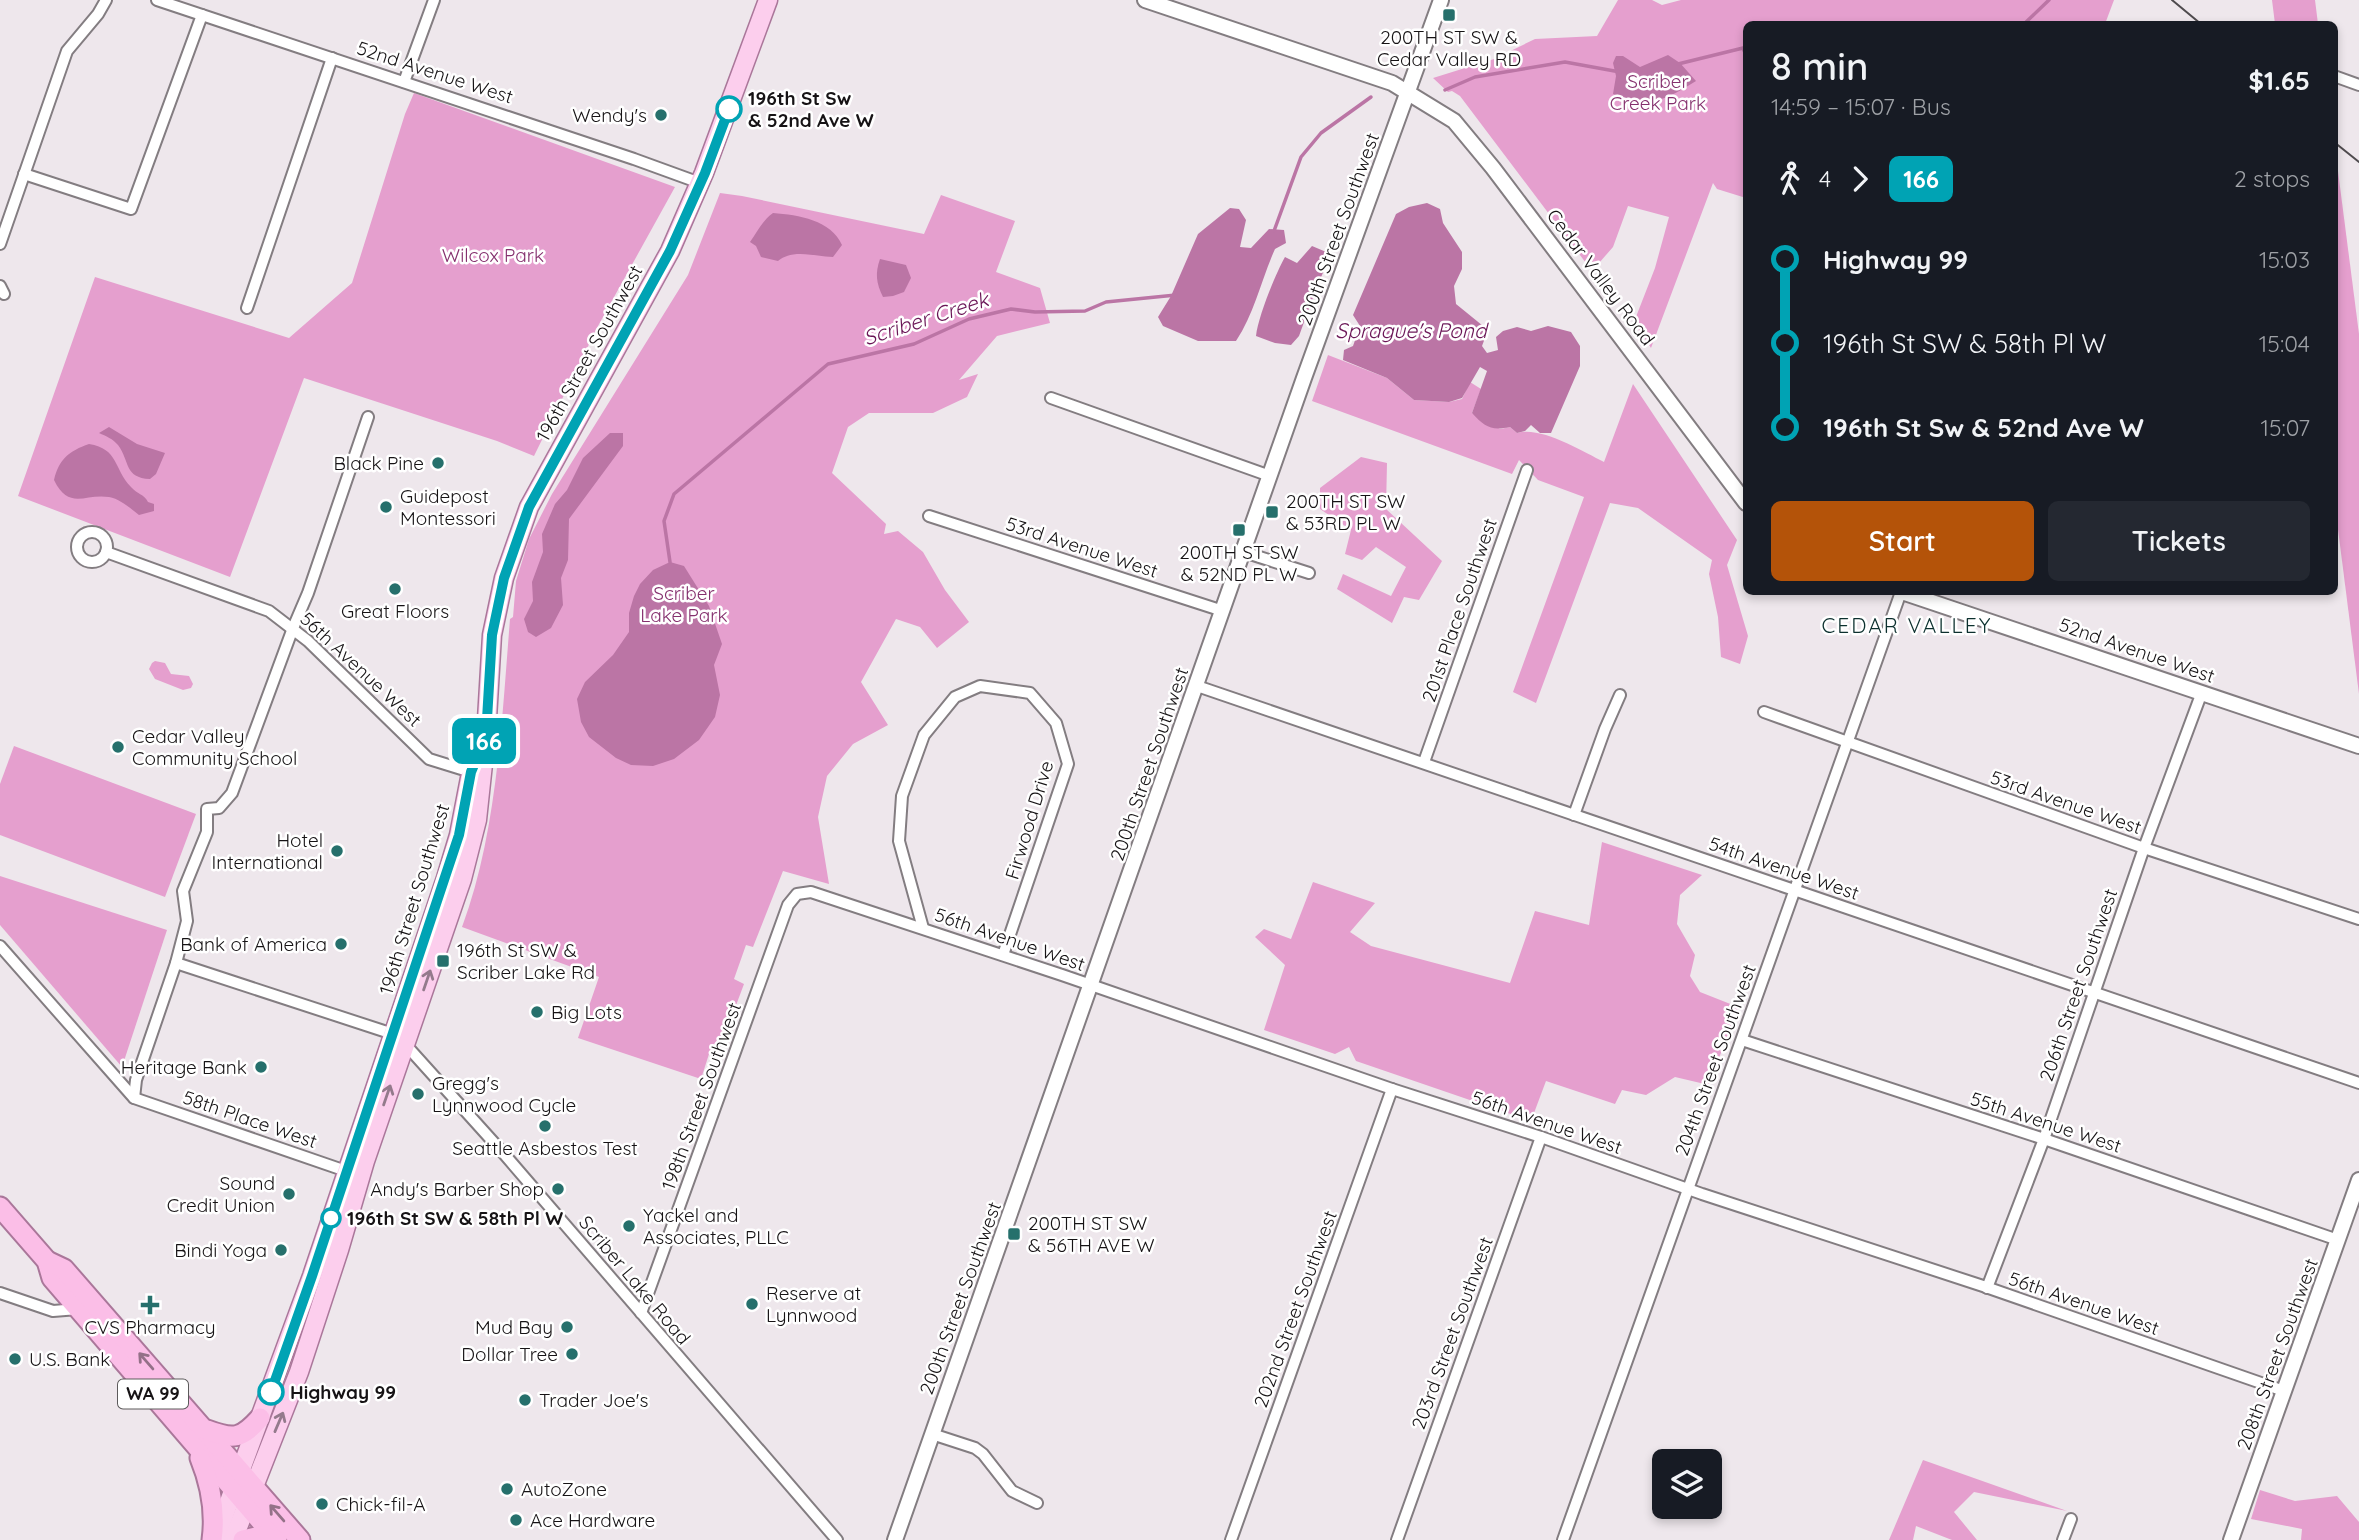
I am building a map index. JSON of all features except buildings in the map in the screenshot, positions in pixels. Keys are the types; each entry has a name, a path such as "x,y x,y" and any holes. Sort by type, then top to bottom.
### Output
{"highway":[{"name":"WA 99","path":"0,1207 47,1261 64,1269 243,1487 300,1540"},
{"name":"WA 99","path":"47,1261 52,1278 78,1309 199,1434"},
{"path":"213,1540 211,1493 199,1434 236,1437 250,1429 260,1418"},
{"name":"WA 99","path":"243,1487 276,1540"},
{"path":"243,1540 260,1536 276,1540"}],"main road":[{"name":"196th Street Southwest","path":"233,1540 260,1418 312,1276 346,1171 462,879 477,820 486,736 492,635 504,578 529,507 652,285 700,183 768,0"},
{"name":"196th Street Southwest","path":"213,1540 243,1487 299,1371 355,1195 459,835 471,772 486,736"},
{"path":"471,772 475,780 473,812 477,820"},
{"path":"346,1171 351,1174 351,1192 355,1195"},
{"path":"312,1276 315,1296 321,1303"}],"street":[{"path":"0,244 67,51 98,14 106,0"},
{"name":"52nd Avenue West","path":"157,0 700,183"},
{"path":"404,82 434,0"},
{"name":"Cedar Valley Road","path":"1146,0 1392,83 1454,121 1743,499"},
{"name":"200th Street Southwest","path":"895,1540 1270,476 1441,0"},
{"path":"24,174 131,209 202,15"},
{"path":"247,308 332,58"},
{"path":"2338,77 2359,85"},
{"path":"1051,398 1270,476"},
{"path":"134,1097 136,1080 176,963 187,921 183,891 207,832 207,809 219,808 233,793 308,593 368,417"},
{"name":"201st Place Southwest","path":"1424,762 1527,470"},
{"name":"53rd Avenue West","path":"929,516 1223,611"},
{"name":"56th Avenue West","path":"106,552 254,603 270,611 293,628 429,758 471,772"},
{"path":"1244,552 1309,573"},
{"name":"204th Street Southwest","path":"1563,1540 1686,1189 1901,595"},
{"name":"52nd Avenue West","path":"1911,595 2359,746"},
{"name":"Firwood Drive","path":"923,928 899,841 902,796 924,735 955,697 980,686 1030,693 1056,723 1068,764 1003,955"},
{"name":"54th Avenue West","path":"1198,686 2359,1083"},
{"name":"206th Street Southwest","path":"1987,1288 2044,1139 2144,848 2202,692"},
{"path":"1574,815 1620,695"},
{"name":"53rd Avenue West","path":"1764,712 2144,848 2359,919"},
{"name":"56th Avenue West","path":"797,894 811,892 923,928 2284,1391"},
{"name":"198th Street Southwest","path":"641,1313 788,905 797,894"},
{"name":"58th Place West","path":"0,946 134,1097 346,1171"},
{"path":"176,963 399,1039"},
{"name":"Scriber Lake Road","path":"399,1039 505,1155 837,1540"},
{"name":"55th Avenue West","path":"1742,1040 2044,1139 2338,1240"},
{"name":"202nd Street Southwest","path":"1231,1540 1392,1089"},
{"name":"203rd Street Southwest","path":"1397,1540 1541,1137"},
{"name":"208th Street Southwest","path":"2231,1540 2359,1180"},
{"path":"0,1293 53,1311 78,1309"},
{"path":"932,1434 975,1448 983,1454 1012,1491 1037,1503"},
{"path":"2063,1540 2071,1519"}],"green space":[{"name":"Scriber Creek Park","path":"1618,0 1652,0 1662,5 1681,0 2114,0 2106,21 1743,21 1743,197 1717,189 1713,183 1651,348 1634,322 1655,268 1669,217 1628,206 1613,247 1592,271 1460,96 1452,91 1448,92 1433,78 1494,59 1535,39 1597,36"},
{"path":"2272,0 2315,0 2318,21 2275,21"},
{"name":"Wilcox Park","path":"414,93 675,187 598,326 534,456 497,441 304,378 230,577 18,496 95,277 289,338 352,283"},
{"path":"2338,171 2359,334 2359,694 2338,529"},
{"name":"Scriber Lake Park","path":"720,193 924,234 941,195 1015,221 996,272 1040,288 1050,323 997,336 959,380 978,374 967,397 933,413 869,413 848,427 832,473 886,524 884,534 898,531 923,552 945,590 969,622 937,648 920,627 896,619 861,682 888,725 853,744 827,776 818,817 829,884 783,871 753,947 746,945 734,979 744,984 717,1056 709,1054 701,1079 578,1038 599,977 462,927 474,891 490,815 501,735 510,619 513,617 516,581 529,539 552,494 688,275"},
{"path":"1328,355 1387,378 1414,400 1449,402 1462,399 1470,382 1481,389 1472,413 1500,429 1510,427 1517,433 1549,436 1604,462 1633,384 1737,540 1727,565 1748,636 1740,664 1721,657 1718,617 1709,574 1712,560 1638,508 1610,503 1536,703 1513,692 1584,497 1538,480 1519,460 1512,474 1312,401"},
{"path":"1361,457 1387,463 1386,509 1442,561 1419,600 1404,597 1392,623 1337,589 1343,574 1391,596 1406,567 1376,547 1362,560 1345,554 1351,530 1320,509 1320,488"},
{"path":"155,661 165,663 171,674 189,676 193,684 191,688 183,690 155,679 149,669"},
{"path":"14,746 196,814 165,897 0,835 0,784"},
{"path":"1602,842 1702,875 1680,895 1677,924 1695,955 1690,976 1700,992 1738,1007 1709,1085 1675,1077 1646,1095 1622,1090 1615,1104 1546,1081 1531,1121 1356,1061 1349,1047 1335,1054 1264,1030 1285,965 1255,937 1264,929 1291,939 1313,882 1375,903 1350,932 1371,946 1510,983 1535,911 1589,925"},
{"path":"0,876 167,930 122,1067 0,925"},
{"path":"1923,1460 2067,1511 1974,1492 1954,1512 1977,1540 1952,1540 1916,1526 1913,1540 1889,1540"},
{"path":"2260,1490 2295,1501 2337,1496 2359,1522 2359,1540 2301,1540 2302,1529 2251,1519"}],"water":[{"path":"1668,55 1680,63 1696,81 1666,98 1657,100 1638,101 1613,94 1616,76 1613,63 1616,56 1623,56 1640,67"},
{"name":"Sprague's Pond","path":"1427,203 1440,209 1443,223 1462,252 1462,269 1454,286 1456,304 1488,330 1482,346 1487,353 1498,350 1496,337 1503,331 1517,327 1531,331 1548,326 1571,332 1580,346 1580,366 1551,433 1540,433 1531,425 1525,431 1517,433 1510,427 1493,428 1481,422 1472,413 1487,371 1480,367 1462,398 1449,402 1414,400 1387,378 1343,360 1344,350 1353,346 1360,326 1353,315 1396,214 1409,207"},
{"path":"1230,208 1239,209 1246,220 1240,247 1251,248 1269,229 1284,230 1286,243 1275,249 1253,307 1236,341 1198,341 1163,326 1158,317 1171,296 1198,234"},
{"path":"773,213 803,217 822,224 842,245 833,257 798,254 778,261 761,257 756,246 750,242"},
{"path":"1312,246 1331,254 1299,336 1291,345 1256,336 1268,296 1285,257 1297,263"},
{"path":"880,259 906,265 911,278 904,292 883,297 877,278"},
{"path":"109,427 137,444 165,453 156,474 150,479 136,476 132,472 118,445 99,433"},
{"path":"610,433 623,433 623,446 569,519 568,560 561,578 563,605 551,628 536,637 528,632 524,619 533,601 532,582 543,552 542,534 555,504 567,490 583,458"},
{"path":"89,444 106,450 111,455 131,487 154,504 154,511 139,515 113,498 72,498 60,489 54,480 62,461 70,453"},
{"path":"670,562 684,566 709,606 722,644 714,665 720,695 715,717 699,740 674,759 653,766 631,765 616,758 589,737 581,722 577,699 585,682 613,655 629,632 629,613 640,584 653,570"}],"waterway":[{"name":"Scriber Creek","path":"2027,21 2049,0"},
{"name":"Scriber Creek","path":"1678,64 1743,48"},
{"name":"Scriber Creek","path":"1445,90 1475,77 1565,62 1620,72"},
{"name":"Scriber Creek","path":"1274,231 1301,157 1321,133 1371,97"},
{"name":"Scriber Creek","path":"670,562 664,521 674,494 828,364 914,344 969,319 1011,309 1035,312 1085,311 1106,302 1176,295"}],"tram line":[{"path":"2172,0 2197,21"},
{"path":"2338,145 2359,162"}],"bus line":[{"name":"166","path":"271,1392 459,835 471,772 486,736 492,635 504,578 529,507 670,251 705,173 729,109"}],"place":[{"name":"200TH ST SW & Cedar Valley RD","path":"1449,15"},
{"name":"196th St Sw & 52nd Ave W","path":"729,109"},
{"name":"Wendy's","path":"661,115"},
{"name":"Black Pine","path":"438,463"},
{"name":"Guidepost Montessori","path":"386,507"},
{"name":"200TH ST SW & 53RD PL W","path":"1272,512"},
{"name":"200TH ST SW & 52ND PL W","path":"1239,530"},
{"name":"Great Floors","path":"395,589"},
{"name":"Cedar Valley Community School","path":"118,747"},
{"name":"Hotel International","path":"337,851"},
{"name":"Bank of America","path":"341,944"},
{"name":"196th St SW & Scriber Lake Rd","path":"443,961"},
{"name":"Big Lots","path":"537,1012"},
{"name":"Heritage Bank","path":"261,1067"},
{"name":"Gregg's Lynnwood Cycle","path":"418,1094"},
{"name":"Seattle Asbestos Test","path":"545,1126"},
{"name":"Andy's Barber Shop","path":"558,1189"},
{"name":"Sound Credit Union","path":"289,1194"},
{"name":"196th St SW & 58th Pl W","path":"331,1218"},
{"name":"Yackel and Associates, PLLC","path":"629,1226"},
{"name":"200TH ST SW & 56TH AVE W","path":"1014,1234"},
{"name":"Bindi Yoga","path":"281,1250"},
{"name":"Reserve at Lynnwood","path":"752,1304"},
{"name":"CVS Pharmacy","path":"150,1305"},
{"name":"Mud Bay","path":"567,1327"},
{"name":"Dollar Tree","path":"572,1354"},
{"name":"U.S. Bank","path":"15,1359"},
{"name":"Highway 99","path":"271,1392"},
{"name":"Trader Joe's","path":"525,1400"},
{"name":"AutoZone","path":"507,1489"},
{"name":"Chick-fil-A","path":"322,1504"},
{"name":"Ace Hardware","path":"516,1520"}],"district":[{"name":"CEDAR VALLEY","path":"1907,626"}]}
